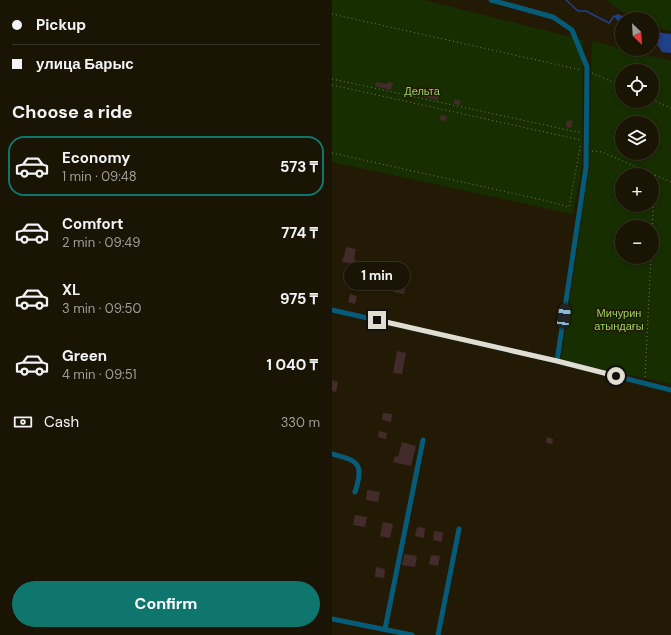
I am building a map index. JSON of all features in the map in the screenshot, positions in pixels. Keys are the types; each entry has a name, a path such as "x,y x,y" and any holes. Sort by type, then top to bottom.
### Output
{"street":[{"path":"491,0 553,17 572,30 587,71 586,167 557,361"},
{"path":"332,310 557,361 671,390"},
{"path":"385,629 423,440"},
{"path":"332,454 352,460 356,463 360,473 355,492"},
{"path":"438,635 459,529"},
{"path":"332,619 412,635"}],"path":[{"path":"332,14 587,71 615,83"},
{"path":"332,79 586,134"},
{"path":"332,86 582,140 569,207 332,152"},
{"path":"659,103 671,108"},
{"path":"586,150 602,152 639,168"},
{"path":"659,177 671,182"},
{"path":"645,384 651,264"}],"green space":[{"name":"Дельта","path":"332,0 424,0 583,40 582,167 573,214 332,162"},
{"path":"606,0 671,0 671,31 659,28 659,12 621,11"},
{"name":"Мичурин атындағы","path":"592,41 615,47 615,56 651,56 671,61 671,384 561,360 589,168"}],"water":[{"path":"659,32 671,34 671,53 662,52 659,48"}],"building":[{"path":"376,82 387,84 388,82 393,83 391,90 375,86"},
{"path":"416,90 439,95 438,100 415,95"},
{"path":"454,99 461,101 460,105 454,104"},
{"path":"441,115 447,116 446,121 440,120"},
{"path":"567,120 573,121 571,128 566,127"},
{"path":"346,247 356,249 354,259 356,260 355,264 342,262"},
{"path":"374,267 384,268 383,276 373,275"},
{"path":"395,281 406,284 404,294 393,292"},
{"path":"350,294 357,296 355,304 348,302"},
{"path":"397,351 406,353 402,374 393,373"},
{"path":"332,380 338,382 336,392 332,391"},
{"path":"383,413 392,414 391,422 382,420"},
{"path":"379,431 387,433 386,439 378,437"},
{"path":"547,437 553,439 552,444 546,443"},
{"path":"402,442 416,446 411,466 393,462 395,456 398,457"},
{"path":"367,490 380,492 378,502 366,500"},
{"path":"355,515 367,517 365,527 353,525"},
{"path":"383,522 393,524 390,538 380,536"},
{"path":"417,527 425,528 424,538 415,536"},
{"path":"434,531 443,532 442,542 433,540"},
{"path":"404,554 417,556 415,567 402,565"},
{"path":"431,555 440,556 438,566 429,564"},
{"path":"376,567 385,569 384,578 375,577"}],"waterway":[{"path":"566,0 578,11 586,11 609,23 614,16"}],"route":[{"path":"377,320 616,376"}]}
